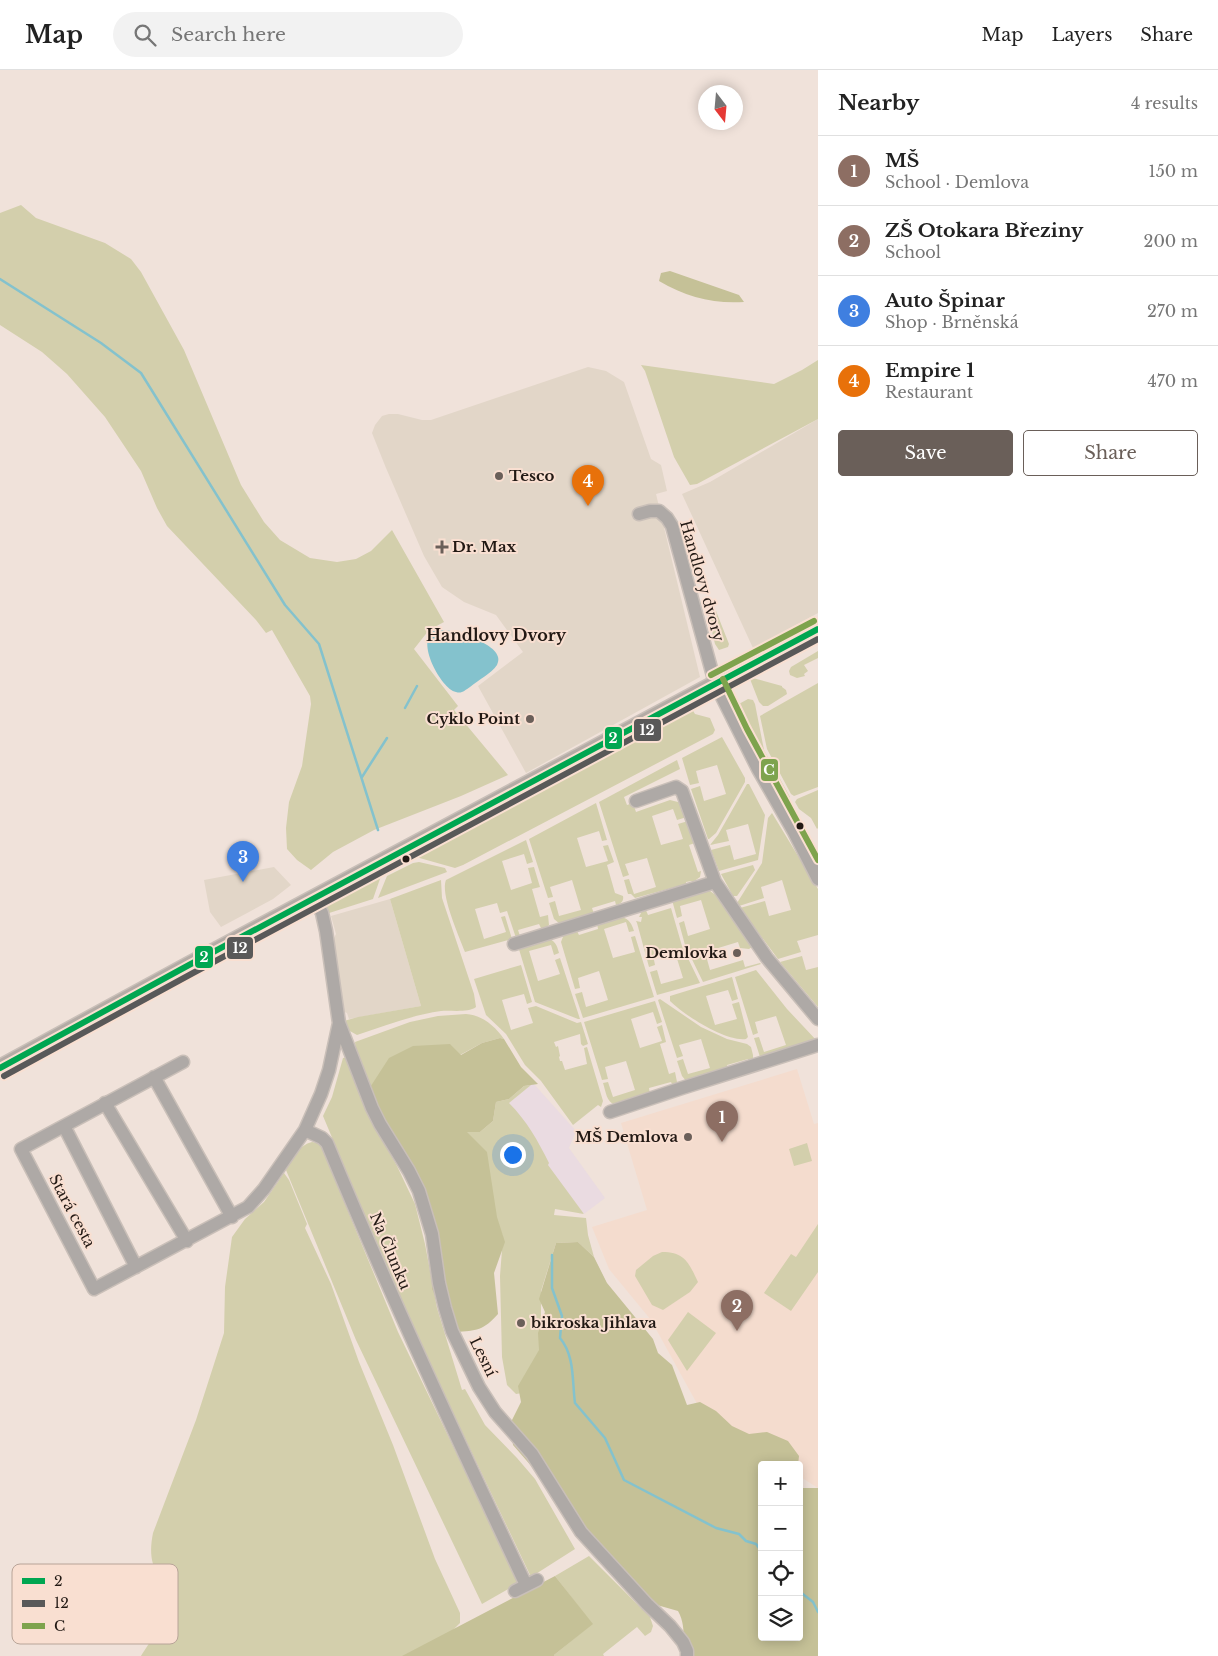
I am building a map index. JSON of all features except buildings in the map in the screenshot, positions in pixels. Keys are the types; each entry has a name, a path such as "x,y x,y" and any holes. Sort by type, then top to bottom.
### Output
{"main road":[{"path":"0,1068 188,965 818,629"}],"street":[{"name":"Handlovy dvory","path":"639,514 659,511 672,526 715,683"},
{"path":"715,683 758,769 818,879"},
{"path":"636,801 676,788 682,791 715,882 766,958 818,1019"},
{"path":"514,944 715,882"},
{"path":"305,1130 329,1070 338,1023 326,931 322,913 314,898"},
{"name":"Lesní","path":"338,1023 372,1108 419,1191 432,1234 439,1283 445,1308 452,1331 478,1387 495,1412 532,1454 554,1492 581,1532 647,1604 670,1626 683,1642 687,1656"},
{"path":"610,1112 818,1046"},
{"name":"Stará cesta","path":"182,1062 21,1149 94,1288 232,1217 252,1203 305,1130"},
{"path":"154,1077 232,1217"},
{"path":"106,1103 186,1241"},
{"name":"Stará cesta","path":"64,1126 136,1266"},
{"name":"Na Člunku","path":"305,1130 322,1138 327,1144 384,1280 526,1586"}],"shaded area":[{"path":"21,205 36,218 105,243 131,259 141,272 184,350 241,485 264,522 280,540 310,558 337,562 356,559 371,551 392,530 444,622 429,630 414,649 458,706 454,710 508,775 461,796 374,830 333,852 311,870 297,860 287,849 286,828 289,802 302,766 311,704 310,696 272,630 266,633 167,526 141,471 105,417 67,374 42,352 0,325 0,213"},
{"path":"670,271 739,295 744,302 721,302 700,298 669,287 659,281 661,273"},
{"path":"818,360 818,419 697,484 690,485 674,457 645,371 641,365 774,384"},
{"path":"588,367 606,371 624,382 651,459 661,465 667,491 656,494 700,677 526,773 478,686 523,652 496,615 464,602 442,587 424,556 372,433 382,416 398,414 422,420 431,420"},
{"path":"818,419 818,613 753,648 682,494 710,482"},
{"path":"716,611 729,644 728,647 719,650 715,644 708,615"},
{"path":"818,651 818,658 804,665 808,671 804,674 805,676 797,678 790,675 791,667"},
{"path":"753,678 782,686 787,694 768,706 763,706 759,702 750,679"},
{"path":"818,683 818,787 794,796 791,794 767,749 760,716"},
{"path":"748,699 753,700 755,704 764,750 790,797 789,800 737,705"},
{"path":"692,709 695,714 710,718 715,730 713,734 463,865 455,868 416,857 434,842 494,809 516,800 604,752"},
{"path":"722,737 745,778 745,782 716,833 708,839 691,789 700,786 704,801 726,794 717,765 696,771 699,783 690,785 682,758"},
{"path":"677,760 680,769 624,797 627,805 633,803 636,812 670,800 682,803 687,817 677,820 673,809 652,816 661,845 683,839 678,824 688,821 695,843 689,845 698,872 701,871 700,877 693,882 686,882 686,884 635,898 628,894 624,880 629,879 634,894 656,887 647,858 625,864 629,875 623,877 599,802"},
{"path":"747,784 749,784 765,815 758,860 719,871 711,850 730,845 734,860 756,854 748,824 726,830 729,841 710,845 718,835"},
{"path":"818,790 817,829 811,818 799,809 795,802 797,799"},
{"path":"596,803 607,840 602,841 599,831 577,838 586,867 608,861 603,846 608,845 614,862 607,865 615,893 623,896 623,899 618,905 616,905 615,901 592,908 594,914 560,924 554,919 549,903 555,901 559,916 581,910 572,880 550,887 553,897 548,898 529,839"},
{"path":"772,813 818,889 818,935 797,941 801,952 778,959 740,908 765,901 769,916 791,910 782,880 761,887 764,898 739,906 737,903 762,863 768,818"},
{"path":"526,840 533,862 527,864 524,854 502,861 511,890 532,883 528,868 534,867 540,887 532,889 540,917 548,915 549,925 542,930 539,924 518,930 520,936 516,938 507,911 500,913 497,903 475,909 484,939 506,932 501,917 505,916 512,939 465,952 448,905 446,880"},
{"path":"419,862 445,868 447,872 378,898 387,876"},
{"path":"753,865 755,870 737,896 733,896 721,874"},
{"path":"274,867 291,885 273,899 221,927 210,912 204,880"},
{"path":"381,876 373,899 326,914 323,912 326,901 343,891"},
{"path":"441,880 442,898 474,994 476,1007 469,1010 441,1011 420,1015 357,1035 348,1030 344,1021 421,1006 390,899"},
{"path":"710,891 717,896 752,947 749,949 740,948 738,942 705,952 710,970 743,960 745,967 761,964 703,982 685,945 679,923 684,921 688,936 710,929 701,900 680,906 682,916 677,918 672,900"},
{"path":"390,899 421,1006 349,1019 347,1013 342,1011 335,959 334,938 336,934 331,916"},
{"path":"645,908 648,915 671,908 682,946 700,983 657,995 650,972 657,970 661,984 683,978 674,949 653,955 655,965 649,967 636,921 641,922 640,912"},
{"path":"622,917 630,922 634,931 629,932 626,922 604,929 613,958 635,952 631,937 635,936 654,997 583,1018 575,994 582,992 586,1007 608,1000 599,971 578,978 580,988 575,989 561,942 564,934 576,929 579,935 598,929 597,923"},
{"path":"546,938 555,943 559,953 554,955 551,945 529,951 538,981 560,974 555,960 560,958 580,1019 535,1002 518,946"},
{"path":"802,956 806,970 818,967 818,1007 780,962"},
{"path":"521,965 532,1002 527,1004 524,994 502,1000 511,1030 533,1023 528,1008 536,1006 577,1023 581,1022 588,1044 583,1046 581,1044 580,1034 554,1042 556,1047 558,1046 560,1061 562,1061 565,1070 587,1064 584,1048 587,1047 603,1101 601,1107 598,1105 573,1125 541,1081 525,1065 506,1034 486,1015 474,979"},
{"path":"756,970 787,1009 818,1042 760,1057 754,1038 759,1037 764,1052 786,1045 776,1016 755,1022 758,1033 753,1035 735,977"},
{"path":"732,977 738,999 732,1001 728,990 706,996 715,1025 737,1019 732,1004 739,1002 748,1037 746,1039 738,1039 717,1032 695,1020 670,1001 670,996"},
{"path":"660,999 701,1027 727,1039 747,1044 751,1047 753,1055 750,1065 748,1059 727,1065 729,1072 687,1082 682,1076 677,1061 683,1059 688,1074 710,1068 701,1039 679,1045 683,1056 677,1058 658,1000"},
{"path":"655,1001 662,1022 657,1024 653,1012 631,1019 640,1048 662,1041 657,1027 662,1025 666,1042 660,1044 669,1074 675,1072 677,1082 673,1086 671,1082 649,1088 650,1095 615,1105 608,1099 603,1083 608,1082 613,1097 635,1090 626,1061 605,1067 608,1079 602,1080 584,1022"},
{"path":"466,1014 477,1016 488,1022 504,1039 500,1038 482,1043 460,1055 367,1092 358,1068 355,1042 410,1022 438,1016"},
{"path":"500,1038 504,1039 521,1067 538,1084 524,1086 509,1099 496,1102 493,1121 480,1132 467,1132 487,1152 497,1217 505,1242 494,1273 498,1314 479,1329 456,1332 452,1329 432,1289 436,1241 367,1092 389,1058 413,1046 450,1044 461,1055 482,1043"},
{"path":"349,1057 376,1129 397,1166 415,1204 425,1244 437,1308 462,1390 465,1389 485,1425 535,1479 575,1549 531,1577 406,1314 323,1116 332,1097 343,1058"},
{"path":"797,1069 814,1124 818,1123 818,1488 803,1479 803,1461 774,1461 712,1431 651,1320 609,1269 592,1227 647,1210 621,1123"},
{"path":"533,1083 576,1131 569,1148 605,1198 584,1214 547,1165 509,1103"},
{"path":"531,1085 509,1103 527,1124 545,1155 549,1163 548,1165 584,1214 555,1209 554,1215 586,1218 594,1257 578,1242 556,1243 541,1291 541,1356 529,1392 516,1394 507,1385 502,1357 500,1276 503,1237 466,1132 480,1132 493,1121 496,1102 509,1099 524,1086"},
{"path":"312,1142 321,1146 398,1332 519,1583 482,1604 356,1340 286,1170 300,1149"},
{"path":"807,1143 812,1161 794,1166 789,1149"},
{"path":"284,1173 289,1180 307,1224 305,1228 331,1284 435,1559 460,1613 460,1623 452,1631 406,1656 141,1656 149,1644 178,1644 178,1564 153,1564 151,1545 153,1533 196,1420 224,1333 225,1287 232,1237 245,1219 264,1202"},
{"path":"818,1224 818,1272 791,1311 764,1293 791,1254 796,1257"},
{"path":"578,1242 594,1257 607,1283 653,1339 658,1353 672,1365 687,1405 700,1402 716,1411 732,1426 749,1434 767,1432 788,1441 799,1456 798,1461 758,1461 758,1641 803,1641 803,1488 818,1488 818,1656 684,1656 683,1627 678,1611 657,1605 645,1597 513,1445 511,1422 521,1402 518,1386 539,1350 538,1333 545,1312 539,1299 556,1243"},
{"path":"662,1252 681,1256 689,1264 698,1282 690,1292 663,1310 652,1305 635,1276 636,1270 653,1256"},
{"path":"688,1312 716,1333 687,1371 668,1340"},
{"path":"589,1556 650,1617 653,1626 651,1632 645,1636 637,1627 603,1654 604,1656 555,1656 592,1624 555,1576"},
{"path":"555,1576 593,1624 555,1656 402,1656"}],"water":[{"path":"445,630 480,641 489,646 498,658 497,665 491,671 462,692 450,689 437,674 432,664 427,644 429,636 434,631"}],"waterway":[{"path":"0,279 101,343 141,373 285,605 319,644 378,830"},
{"path":"405,708 417,686"},
{"path":"362,777 387,738"},
{"path":"552,1255 552,1288 562,1316 560,1338 571,1361 575,1403 605,1438 624,1480 716,1528 739,1534 746,1541 756,1544 761,1551"},
{"path":"803,1594 813,1602 818,1612"}],"transit line":[{"name":"C","path":"711,675 814,621"},
{"name":"2","path":"0,1068 818,629"},
{"name":"12","path":"4,1076 818,639"},
{"name":"C","path":"723,679 747,729 818,860"}],"place":[{"name":"Tesco","path":"499,476"},
{"name":"Empire 1","path":"588,506"},
{"name":"Dr. Max","path":"442,547"},
{"name":"Cyklo Point","path":"530,719"},
{"name":"Auto Špinar","path":"243,882"},
{"name":"Demlovka","path":"737,953"},
{"name":"MŠ Demlova","path":"688,1137"},
{"name":"MŠ","path":"722,1142"},
{"name":"bikroska Jihlava","path":"521,1323"},
{"name":"ZŠ Otokara Březiny","path":"737,1331"}],"district":[{"name":"Handlovy Dvory","path":"496,635"}]}
